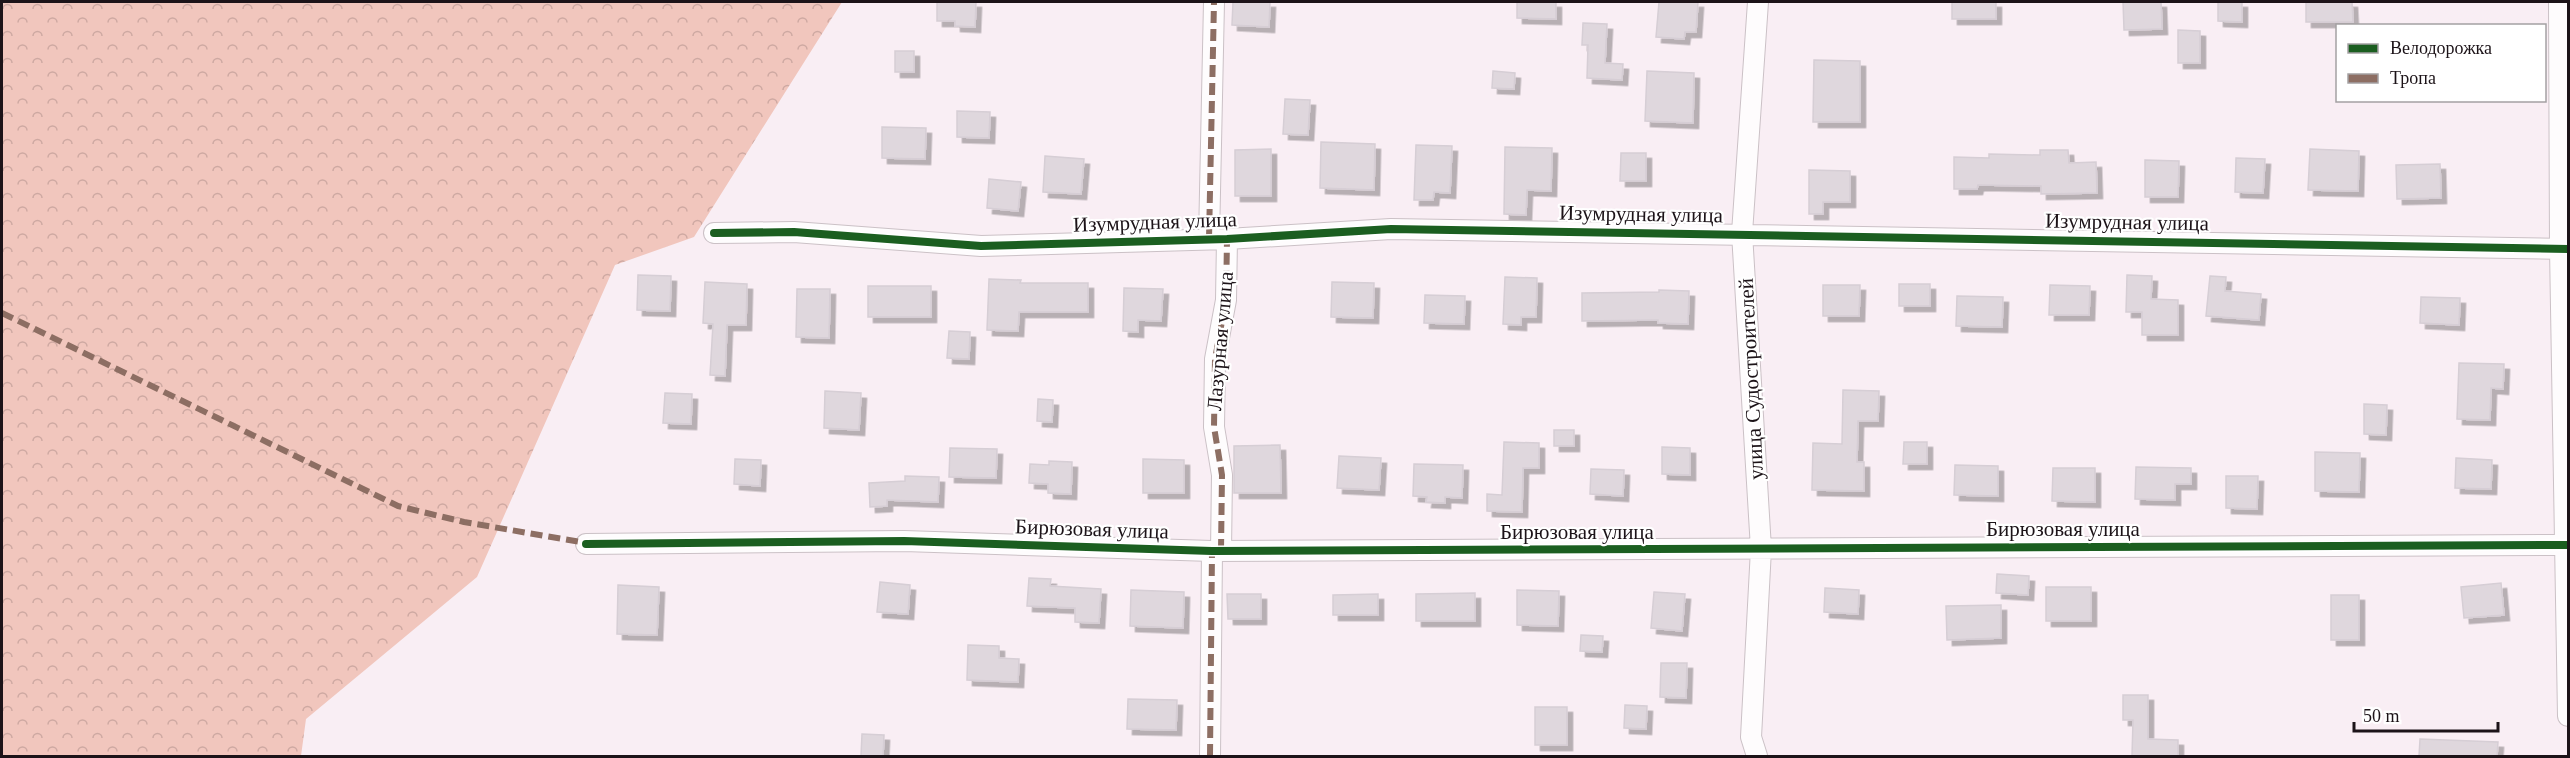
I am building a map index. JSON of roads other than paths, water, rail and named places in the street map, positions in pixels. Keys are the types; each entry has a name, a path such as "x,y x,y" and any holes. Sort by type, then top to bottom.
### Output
{"street":[{"name":"Лазурная улица","path":"1210,756 1216,551 1222,475 1214,427 1215,359 1226,300 1218,239 1214,2"},
{"name":"улица Судостроителей","path":"1756,756 1751,737 1761,549 1742,233 1758,2"},
{"path":"2559,2 2564,249 2568,716"},
{"name":"Изумрудная улица","path":"714,233 794,232 981,246 1218,239 1391,229 1742,233 2564,249"},
{"name":"Бирюзовая улица","path":"586,544 904,541 1216,551 2567,544"}]}
